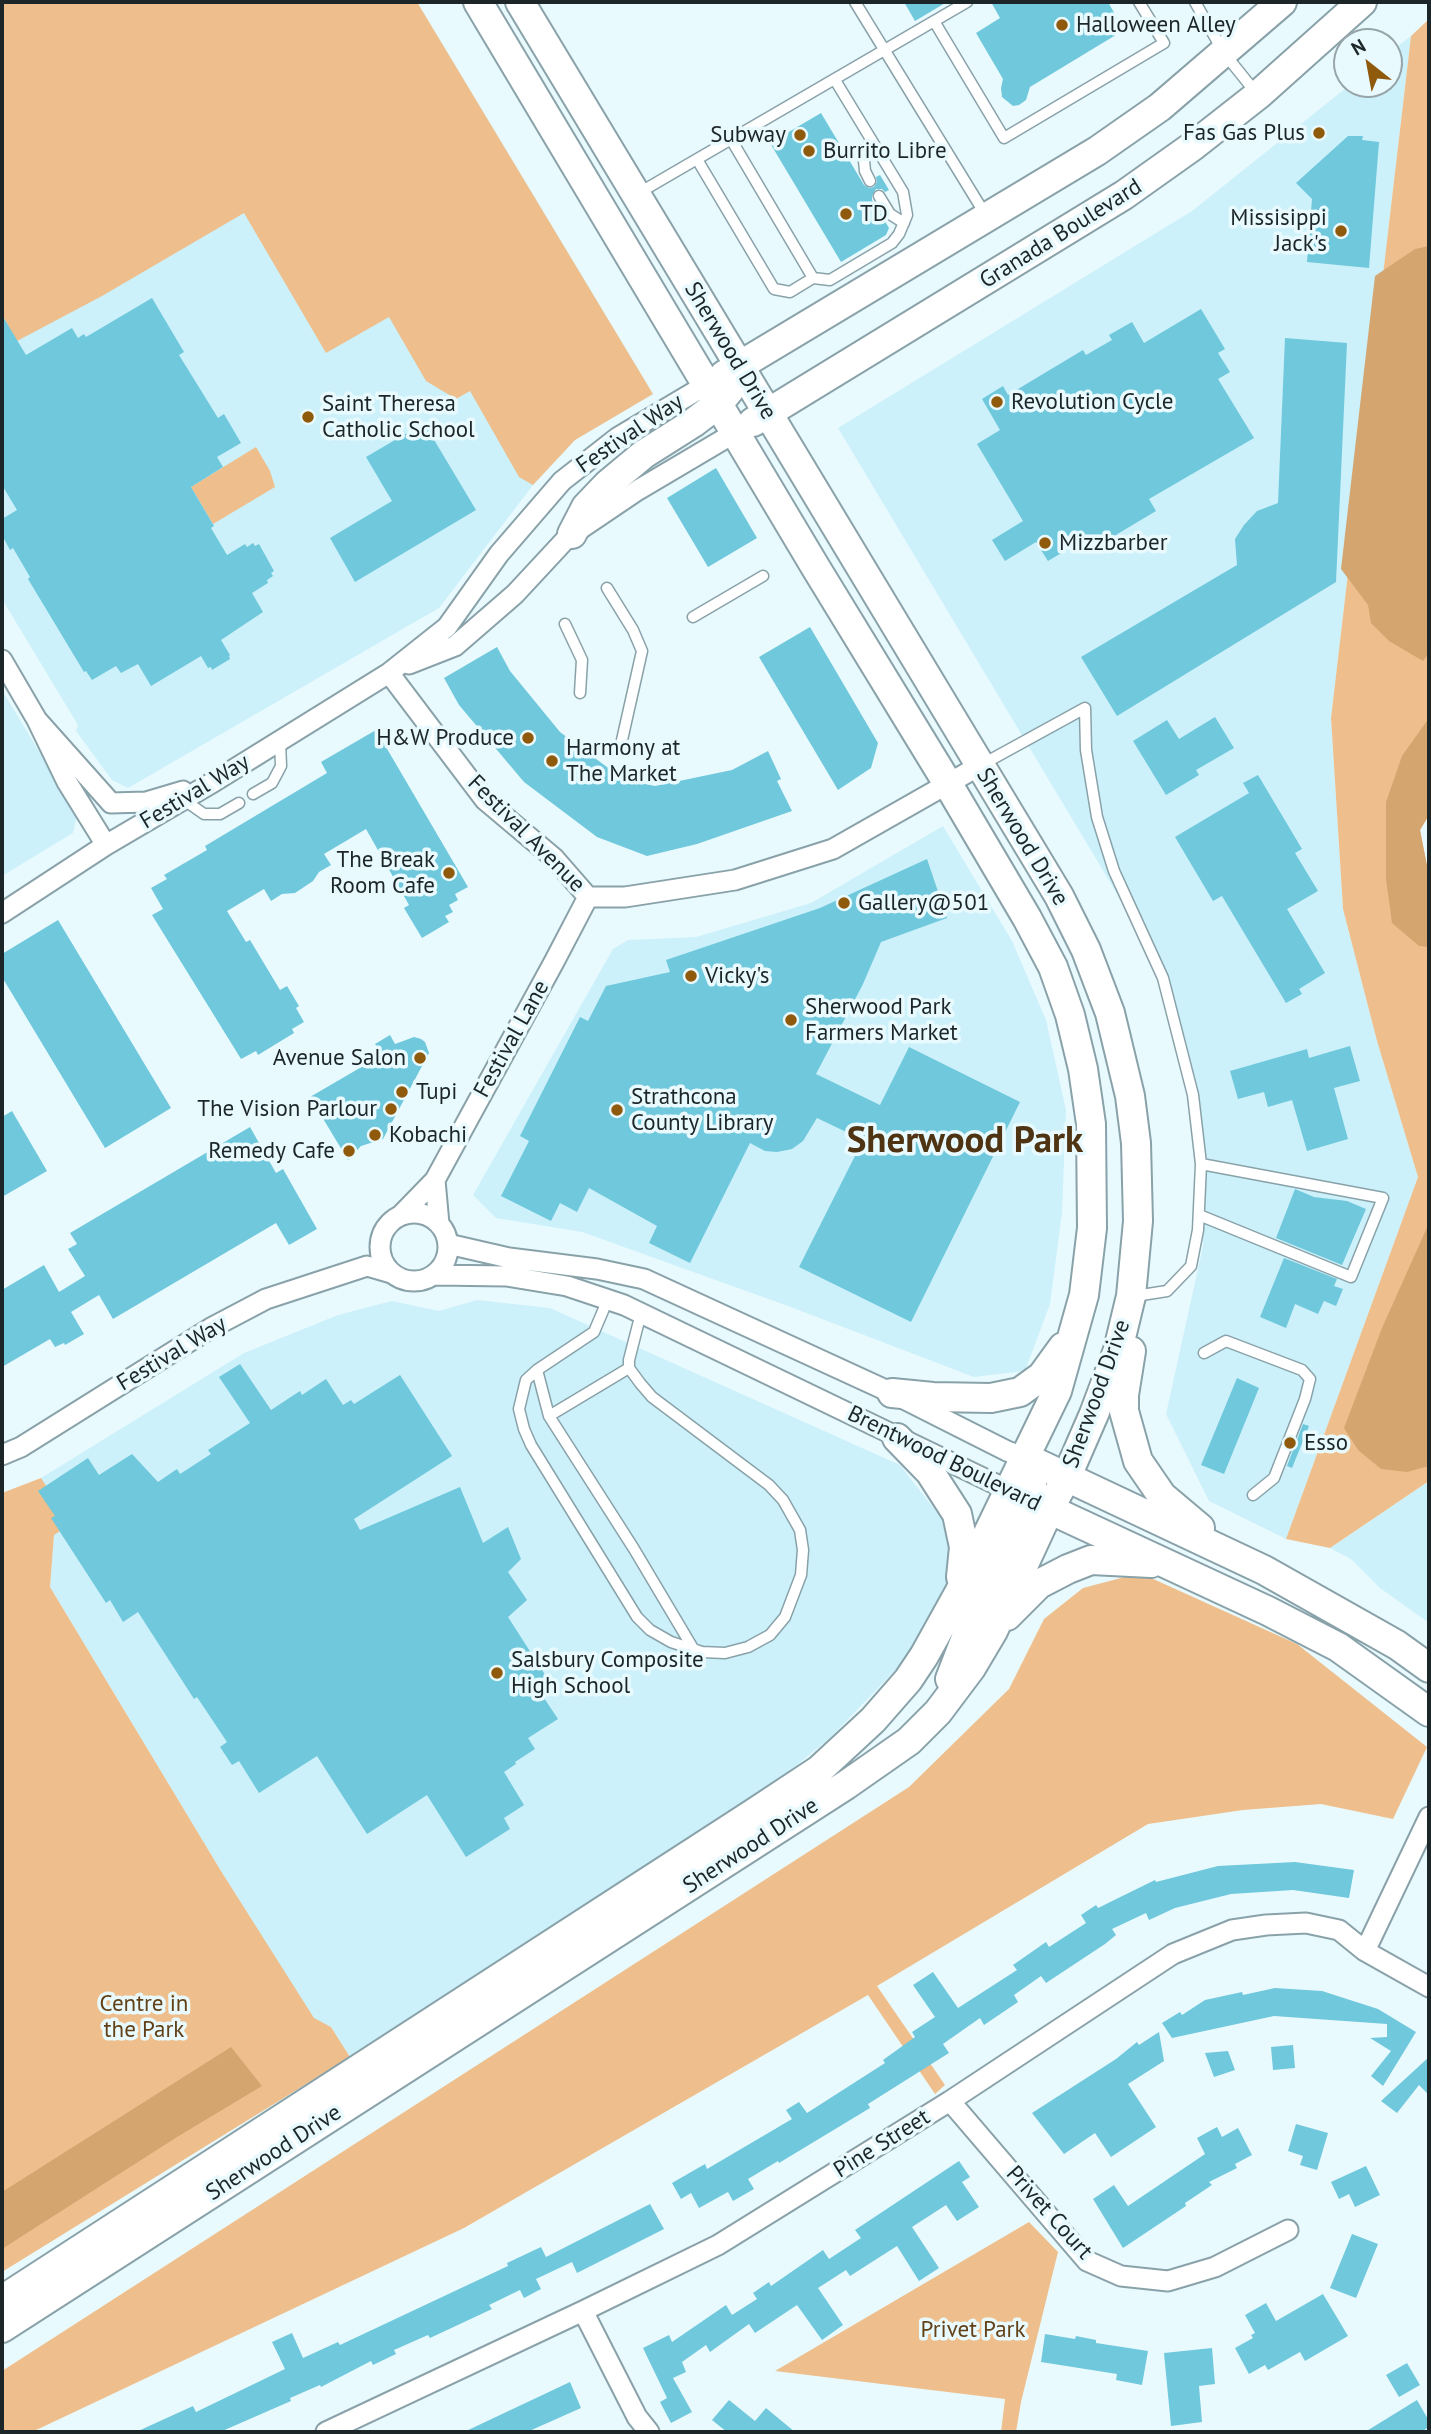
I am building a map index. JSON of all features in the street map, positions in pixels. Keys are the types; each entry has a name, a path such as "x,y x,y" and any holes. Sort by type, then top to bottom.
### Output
{"main road":[{"name":"Sherwood Drive","path":"2,2328 846,1785 909,1741 938,1712 971,1668 993,1631 1029,1500 1027,1458 1057,1391 1084,1295 1091,1228 1091,1124 1083,1069 1070,1014 1053,967 948,784 478,2"},
{"name":"Sherwood Drive","path":"2,2300 819,1770 873,1720 908,1680 959,1593 1029,1500 1067,1476 1118,1350 1131,1296 1138,1221 1136,1143 1130,1096 1120,1047 1086,950 1059,897 520,2"},
{"path":"572,534 586,508 608,484 644,454 693,423 712,394 739,366 1097,151 1160,107 1282,2"},
{"name":"Granada Boulevard","path":"736,432 1124,195 1258,95 1362,2"},
{"path":"1131,1296 1133,1340 1125,1385 1124,1411 1138,1461 1162,1496 1235,1556"},
{"path":"892,1393 990,1398 1020,1392 1042,1376 1076,1327"},
{"path":"897,1438 930,1472 957,1514 964,1547 959,1593"},
{"name":"Brentwood Boulevard","path":"1027,1458 1235,1556 1318,1599 1397,1645 1429,1668"},
{"path":"938,1712 972,1622 1029,1500"},
{"name":"Brentwood Boulevard","path":"1029,1500 1268,1611 1338,1647 1429,1712"},
{"path":"993,1631 1039,1584 1091,1560 1170,1565"}],"street":[{"name":"Festival Way","path":"2,913 106,845 389,673 447,627 499,554 562,481 617,438 712,394"},
{"name":"Festival Way","path":"389,673 455,646 515,594 572,534 638,489 736,432"},
{"path":"2,660 37,720 67,782 106,845"},
{"name":"Festival Avenue","path":"389,673 485,800 554,858 588,897 625,897 736,880 833,849 979,766"},
{"path":"37,720 111,803 146,803 215,781"},
{"name":"Festival Lane","path":"400,1216 435,1180 588,897"},
{"path":"435,1180 439,1224"},
{"path":"410,1213 421,1214 439,1224 448,1244 447,1256 435,1275 412,1282 391,1273 383,1263 380,1252 384,1230 400,1216 410,1213"},
{"name":"Brentwood Boulevard","path":"448,1244 509,1258 597,1269 643,1279 892,1393 1007,1451 1027,1458"},
{"name":"Festival Way","path":"2,1455 21,1447 211,1328 266,1299 368,1266 391,1273"},
{"name":"Brentwood Boulevard","path":"435,1275 506,1276 567,1286 608,1299 641,1312 1029,1500"},
{"path":"1365,1951 1429,1817"},
{"name":"Pine Street","path":"326,2432 718,2245 950,2101 1172,1954 1232,1930 1306,1923 1339,1930 1365,1951 1429,1987"},
{"name":"Privet Court","path":"950,2101 1087,2261 1121,2276 1168,2281 1215,2267 1289,2230"},
{"path":"583,2311 637,2417 649,2432"}],"lane":[{"path":"855,2 988,217"},
{"path":"637,195 967,2"},
{"path":"934,21 1004,138 1164,44 1139,2"},
{"path":"1195,2 1224,53 1258,95"},
{"path":"698,161 775,289 789,292 813,278 831,280 892,243 904,223 906,203 903,192 835,80"},
{"path":"870,181 864,162 871,139"},
{"path":"732,141 813,278"},
{"path":"879,196 890,215 904,223"},
{"path":"694,617 762,576"},
{"path":"607,588 633,630 642,651 622,740"},
{"path":"565,624 582,660 580,693"},
{"path":"979,766 1085,708 1086,750 1097,817 1114,871 1163,978 1194,1095 1200,1164 1199,1215 1191,1266 1167,1291 1131,1296"},
{"path":"253,794 272,783 281,766 280,741"},
{"path":"184,800 204,814 220,814 239,803"},
{"path":"1199,1215 1351,1277 1383,1198 1200,1164"},
{"path":"608,1299 594,1332 526,1380 519,1409 524,1429 531,1445 637,1617 650,1630 695,1650 725,1653 748,1647 770,1635 785,1617 801,1576 803,1550 800,1530 783,1500 769,1485 652,1397 629,1368 641,1312"},
{"path":"1204,1353 1226,1341 1302,1370 1310,1379 1306,1399 1274,1478 1253,1495"},
{"path":"549,1416 629,1368"},
{"path":"537,1370 549,1416 695,1650"}],"shaded area":[{"name":"Saint Theresa Catholic School","path":"2,2 417,2 653,394 575,440 533,485 439,608 128,788 112,780 76,731 78,725 2,599"},
{"path":"1411,36 1331,718 1343,909 1377,1041 1418,1177 1286,1539 1209,1501 1166,1414 1203,1246 1202,1121 1159,964 838,428 1192,211 1333,98 1403,98 1403,42"},
{"path":"1429,246 1429,653 1423,661 1389,641 1371,623 1368,605 1341,569 1375,276 1415,249"},
{"path":"2,690 74,809 76,819 73,833 2,876"},
{"path":"1429,718 1429,815 1420,830 1429,876 1429,947 1419,946 1392,923 1386,879 1386,802 1402,756"},
{"path":"943,826 1012,941 1046,1020 1066,1110 1062,1213 1050,1304 1025,1371 974,1377 582,1232 496,1218 473,1195 613,949 628,940 696,937 811,903"},
{"path":"1429,1223 1429,1466 1407,1472 1381,1469 1358,1450 1344,1428 1382,1328"},
{"name":"Salsbury Composite High School","path":"477,1300 550,1308 900,1465 949,1528 953,1563 941,1602 904,1661 830,1738 781,1778 350,2057 331,2027 314,2019 221,1871 50,1587 54,1535 41,1478 244,1353 338,1315 392,1301 439,1311"},
{"path":"1429,1481 1429,1623 1380,1588 1351,1559 1330,1548"},
{"path":"231,2047 262,2086 2,2249 2,2192"}],"green space":[{"path":"2,2 417,2 653,394 575,440 533,485 519,477 470,391 456,399 426,381 389,317 326,353 244,213 102,296 17,341 2,315"},
{"path":"1429,19 1429,815 1420,830 1429,876 1429,1481 1330,1548 1286,1539 1418,1177 1377,1041 1343,909 1331,718 1411,36"},
{"path":"256,447 270,471 275,487 213,524 191,487"},
{"name":"Centre in the Park","path":"41,1478 71,1524 54,1535 50,1587 221,1871 314,2018 331,2027 350,2057 2,2272 2,1493"},
{"path":"1140,1573 1297,1644 1427,1747 1393,1819 1321,1804 1243,1810 1148,1824 877,1986 945,2085 935,2094 868,1995 464,2228 32,2432 2,2432 2,2371 909,1787 1009,1689 1044,1619 1083,1588"},
{"name":"Privet Park","path":"1029,2222 1058,2252 1016,2432 1001,2432 1005,2399 775,2371"}],"building":[{"path":"904,2 947,2 915,21"},
{"path":"991,2 1108,2 1124,30 1030,87 1026,100 1013,106 1002,97 1003,79 976,33 1000,18"},
{"name":"TD","path":"821,113 864,185 874,187 876,177 880,175 889,190 885,192 876,189 872,196 889,228 886,235 841,262 770,143"},
{"name":"Missisippi Jack's","path":"1348,136 1363,136 1362,140 1379,142 1369,268 1307,262 1312,199 1296,183"},
{"path":"152,298 184,352 179,355 218,418 224,414 241,443 217,457 223,467 191,487 227,555 245,544 247,547 253,543 255,546 259,544 274,571 271,573 273,576 267,580 268,583 252,593 263,612 221,640 230,659 212,670 201,656 151,686 138,664 121,673 116,666 92,680 86,671 84,672 28,579 30,577 13,548 10,550 2,535 2,519 17,510 2,485 2,315 26,355 72,328 78,338 84,334 86,337"},
{"path":"1201,309 1225,349 1218,353 1230,372 1218,379 1254,438 1149,499 1156,511 1094,548 1088,537 1048,561 1036,542 1005,561 992,540 1023,521 977,444 1000,430 982,399 1003,386 1008,395 1083,350 1086,355 1112,340 1109,335 1132,322 1144,343"},
{"path":"1285,338 1347,343 1336,582 1117,716 1081,657 1237,565 1235,539 1244,525 1257,511 1278,503"},
{"path":"424,423 476,510 355,582 330,538 392,501 366,457"},
{"path":"716,468 757,538 708,567 667,498"},
{"path":"810,627 878,743 871,768 838,790 759,657"},
{"name":"Harmony at The Market","path":"497,647 510,671 560,732 623,779 655,786 732,770 768,751 781,779 777,781 792,811 697,844 647,856 597,837 524,782 459,705 444,678"},
{"path":"1215,717 1234,748 1196,770 1199,775 1166,795 1133,741 1167,720 1179,739"},
{"path":"376,730 468,887 455,894 458,900 449,905 453,912 445,916 449,922 422,938 404,908 409,905 366,829 324,854 331,865 295,893 282,894 271,901 264,889 227,911 246,942 250,940 280,990 287,986 299,1006 296,1008 304,1022 292,1029 294,1033 258,1055 256,1051 241,1059 152,915 163,909 151,888 167,879 164,875 207,850 205,846 327,773 321,762"},
{"path":"1258,775 1302,849 1295,853 1318,891 1287,909 1325,973 1299,989 1302,994 1286,1003 1222,896 1213,901 1175,837 1249,793 1243,783"},
{"path":"927,859 947,918 881,942 863,984 816,1074 880,1105 909,1047 1020,1102 911,1322 799,1267 863,1140 817,1118 803,1141 792,1149 765,1151 750,1143 690,1263 649,1243 657,1226 589,1188 577,1212 560,1203 551,1221 501,1196 529,1141 520,1136 580,1017 588,1021 606,986 670,972 666,960 820,908"},
{"path":"58,920 171,1108 105,1148 2,977 2,954"},
{"path":"390,1035 395,1044 414,1037 421,1039 429,1053 383,1139 361,1146 348,1160 310,1097 382,1055 375,1044"},
{"path":"1350,1046 1360,1081 1334,1088 1348,1139 1307,1151 1292,1100 1268,1107 1264,1092 1238,1099 1230,1071 1307,1049 1309,1058"},
{"path":"12,1111 47,1171 2,1197 2,1117"},
{"path":"250,1127 276,1173 283,1169 317,1229 289,1245 276,1223 113,1319 99,1295 71,1312 84,1334 65,1345 64,1343 55,1347 50,1339 2,1367 2,1290 44,1265 59,1292 85,1276 68,1249 77,1244 70,1233"},
{"path":"1295,1189 1314,1197 1347,1201 1366,1209 1342,1265 1276,1238"},
{"path":"1284,1258 1337,1279 1334,1286 1343,1289 1336,1306 1324,1301 1318,1314 1295,1304 1286,1328 1260,1317"},
{"name":"Salsbury Composite High School","path":"240,1364 271,1410 300,1391 302,1395 326,1379 343,1405 351,1400 354,1404 400,1375 452,1456 354,1519 360,1530 460,1487 483,1543 508,1527 521,1559 508,1572 527,1600 508,1617 549,1681 538,1689 558,1719 528,1738 535,1749 504,1772 524,1805 504,1818 510,1829 466,1857 427,1795 367,1834 317,1756 259,1793 239,1761 232,1765 220,1747 227,1742 197,1697 194,1699 138,1612 123,1622 110,1600 106,1603 51,1518 55,1516 38,1491 88,1458 99,1475 132,1454 158,1482 177,1469 180,1474 211,1454 208,1450 250,1423 219,1377"},
{"name":"Esso","path":"1237,1378 1259,1388 1224,1474 1201,1465"},
{"path":"1303,1424 1309,1426 1292,1468 1287,1466"},
{"path":"1295,1862 1354,1870 1349,1898 1293,1890 1231,1894 1175,1908 1149,1920 1146,1913 1112,1929 1116,1935 1105,1944 1046,1983 1041,1976 1014,1995 1018,2002 984,2025 980,2018 943,2044 949,2053 868,2104 870,2108 748,2179 754,2189 733,2201 728,2192 699,2208 691,2193 681,2199 672,2183 705,2164 707,2169 792,2119 786,2110 799,2102 807,2113 885,2063 883,2060 915,2037 912,2032 935,2017 913,1985 933,1972 958,2008 1017,1970 1013,1965 1046,1942 1049,1947 1086,1923 1081,1915 1096,1905 1098,1908 1155,1880 1156,1882 1218,1866"},
{"path":"1275,1988 1322,1991 1378,2009 1416,2032 1383,2086 1371,2076 1391,2051 1370,2038 1387,2037 1387,2024 1274,2016 1172,2038 1162,2023 1180,2012 1182,2015 1205,2000"},
{"path":"1159,2032 1164,2061 1128,2084 1156,2127 1111,2157 1095,2133 1064,2154 1032,2113 1116,2059 1137,2042 1139,2045"},
{"path":"1293,2045 1295,2068 1273,2070 1271,2047"},
{"path":"1228,2051 1235,2070 1214,2077 1205,2053"},
{"path":"1429,2057 1429,2095 1419,2085 1397,2113 1381,2101"},
{"path":"1296,2124 1328,2133 1317,2170 1300,2165 1303,2156 1288,2151"},
{"path":"1217,2127 1222,2137 1238,2128 1252,2155 1235,2164 1237,2168 1209,2182 1212,2185 1185,2203 1186,2206 1123,2248 1093,2199 1114,2185 1128,2206 1205,2154 1197,2138"},
{"path":"959,2161 970,2177 962,2182 979,2207 957,2221 946,2205 912,2227 939,2268 919,2281 897,2246 850,2276 846,2270 818,2288 843,2325 822,2340 797,2305 755,2333 749,2324 710,2352 706,2345 682,2362 686,2372 673,2378 692,2412 671,2423 660,2402 667,2398 643,2348 669,2335 672,2342 726,2305 732,2315 757,2299 753,2293 769,2282 771,2286 823,2250 829,2259 861,2238 855,2230"},
{"path":"1366,2166 1380,2195 1355,2207 1349,2194 1339,2199 1331,2182"},
{"path":"650,2204 664,2229 577,2273 572,2262 536,2279 541,2289 524,2298 520,2290 489,2305 492,2309 430,2338 428,2335 394,2350 396,2354 373,2365 371,2361 321,2387 320,2385 290,2398 291,2401 220,2432 136,2432 193,2406 196,2412 285,2369 272,2342 292,2333 303,2358 338,2342 340,2345 508,2266 507,2263 541,2247 546,2257"},
{"path":"1352,2234 1378,2244 1356,2298 1330,2288"},
{"path":"1323,2294 1348,2336 1305,2361 1300,2352 1268,2370 1265,2365 1249,2374 1235,2348 1253,2338 1251,2335 1255,2333 1245,2315 1266,2303 1276,2321"},
{"path":"1045,2334 1075,2339 1076,2336 1096,2340 1096,2343 1148,2351 1142,2385 1116,2380 1117,2374 1041,2362"},
{"path":"1212,2348 1215,2384 1199,2386 1202,2422 1171,2426 1164,2353"},
{"path":"1407,2363 1420,2385 1399,2397 1386,2375"},
{"path":"570,2382 581,2408 527,2432 464,2432"},
{"path":"729,2400 755,2421 766,2408 795,2432 727,2432 712,2420"},
{"path":"1417,2400 1429,2421 1429,2427 1421,2432 1365,2432"}],"place":[{"name":"Halloween Alley","path":"1062,25"},
{"name":"Fas Gas Plus","path":"1319,133"},
{"name":"Subway","path":"800,135"},
{"name":"Burrito Libre","path":"809,151"},
{"name":"TD","path":"846,214"},
{"name":"Missisippi Jack's","path":"1341,231"},
{"name":"Revolution Cycle","path":"997,402"},
{"name":"Saint Theresa Catholic School","path":"308,417"},
{"name":"Mizzbarber","path":"1045,543"},
{"name":"H&W Produce","path":"528,738"},
{"name":"Harmony at The Market","path":"552,761"},
{"name":"The Break Room Cafe","path":"449,873"},
{"name":"Gallery@501","path":"844,903"},
{"name":"Vicky's","path":"691,976"},
{"name":"Sherwood Park Farmers Market","path":"791,1020"},
{"name":"Avenue Salon","path":"420,1058"},
{"name":"Tupi","path":"402,1092"},
{"name":"The Vision Parlour","path":"391,1109"},
{"name":"Strathcona County Library","path":"617,1110"},
{"name":"Kobachi","path":"375,1135"},
{"name":"Remedy Cafe","path":"349,1151"},
{"name":"Esso","path":"1290,1443"},
{"name":"Salsbury Composite High School","path":"497,1673"}],"district":[{"name":"Sherwood Park","path":"965,1141"}]}
